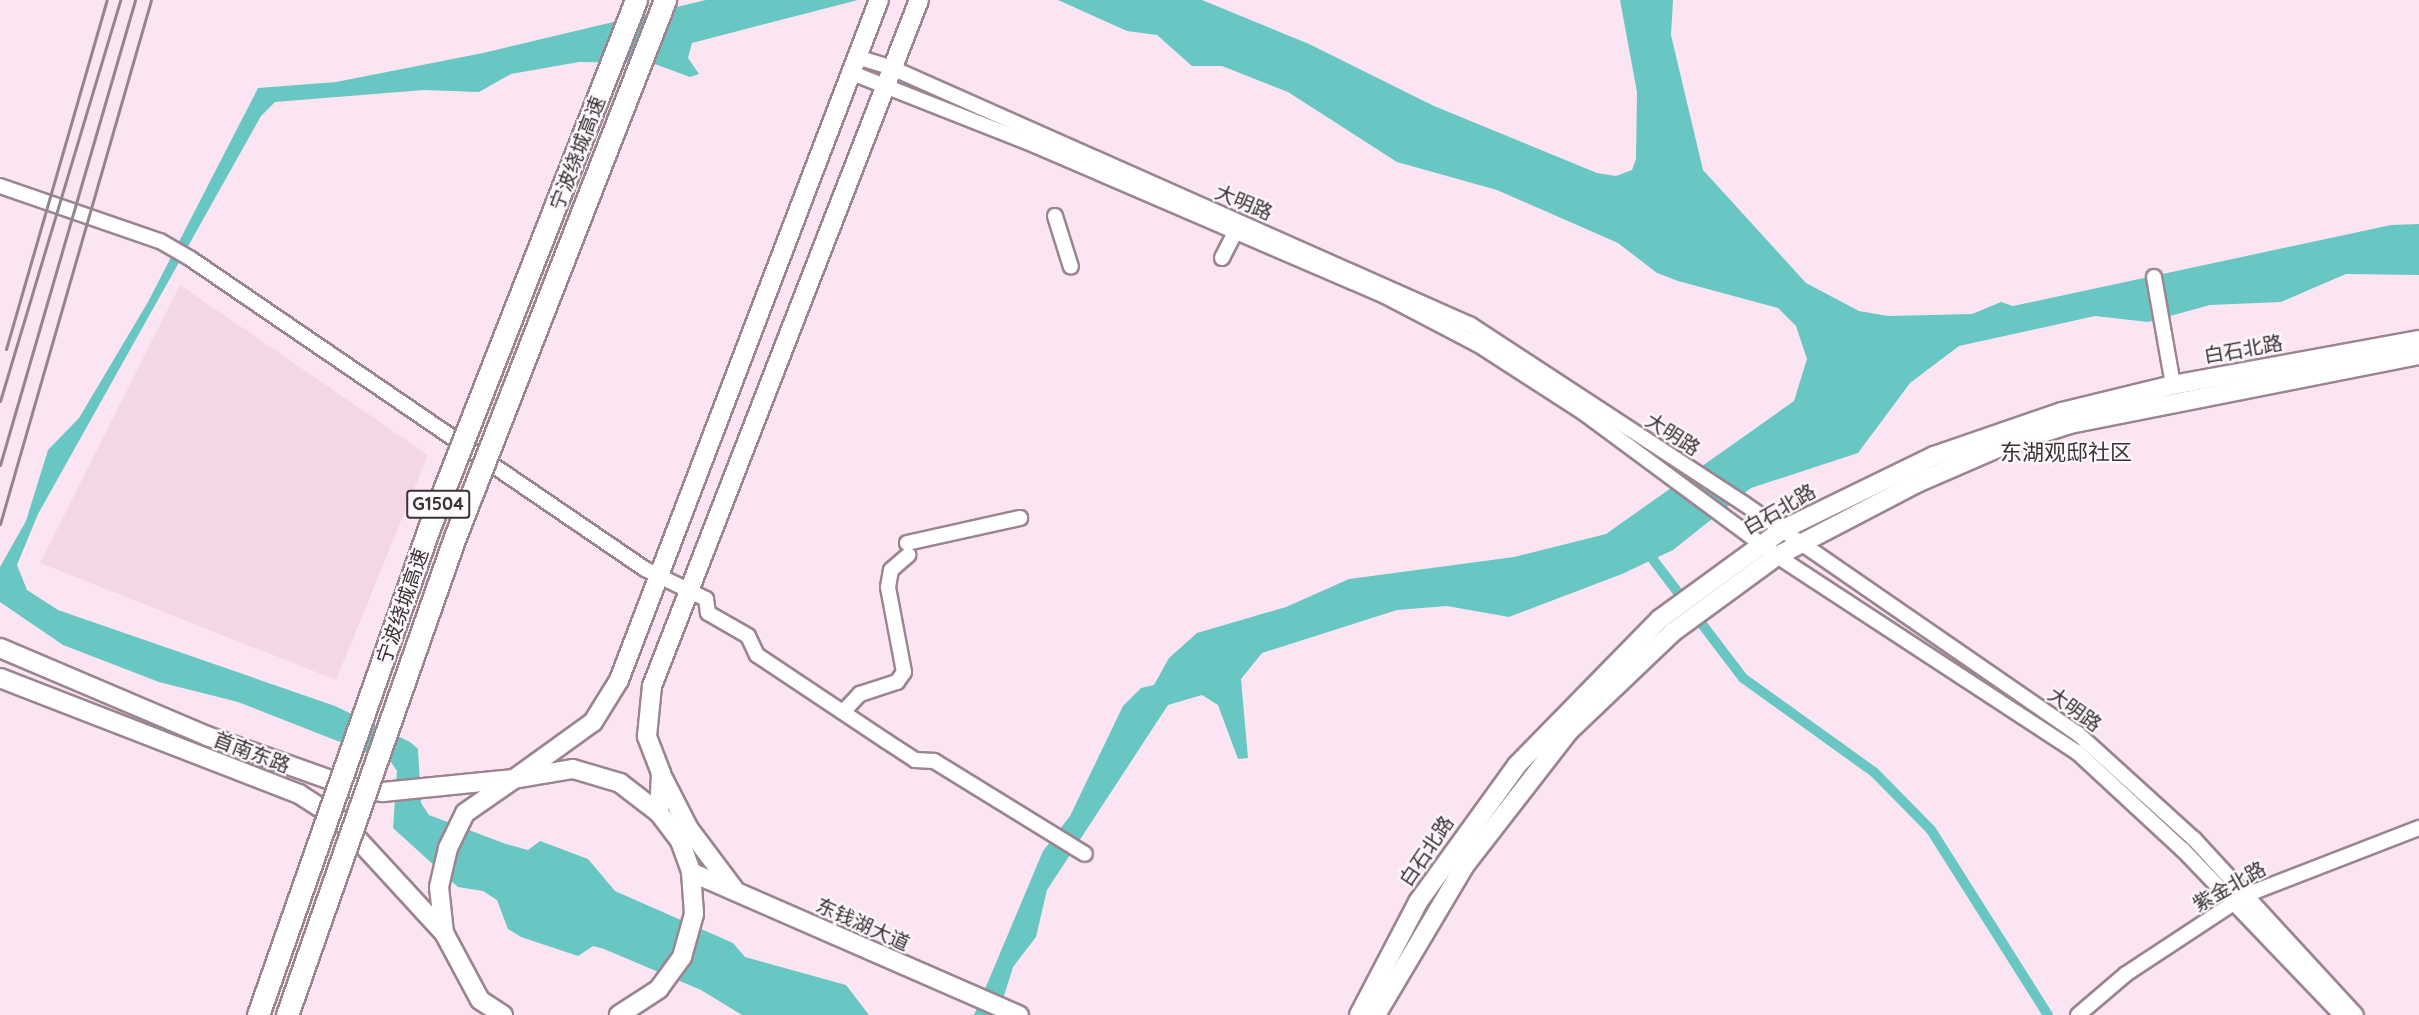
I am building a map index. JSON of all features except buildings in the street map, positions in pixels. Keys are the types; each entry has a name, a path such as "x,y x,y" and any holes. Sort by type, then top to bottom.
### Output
{"highway":[{"name":"宁波绕城高速","path":"258,1015 429,528 636,0"},
{"name":"宁波绕城高速","path":"287,1015 455,537 665,0"}],"main road":[{"path":"739,894 712,865 661,773 647,736 652,686 686,589 918,0"},
{"path":"503,1015 480,1000 444,933 439,887 448,848 465,813 593,722 619,680 876,6"},
{"name":"白石北路","path":"1359,1015 1418,902 1487,802 1551,727 1666,625 1704,596 1761,543 1874,482 1986,436 2173,385 2419,340"},
{"name":"白石北路","path":"1704,596 1801,542 1917,483 2070,424 2419,355"},
{"name":"白石北路","path":"1376,1015 1426,923 1504,810 1568,732 1666,625"},
{"name":"首南东路","path":"0,648 207,736 353,788 383,792 514,779 573,769 620,783 659,813 680,841 691,872 694,914 682,957 658,988 619,1015"},
{"name":"首南东路","path":"0,678 299,794 341,821 444,933"},
{"path":"659,813 661,773"},
{"name":"东钱湖大道","path":"691,872 977,999 1014,1013"}],"street":[{"name":"大明路","path":"854,65 892,68 1385,296 1477,344 1677,480 1777,556 2046,729 2127,795 2341,1015"},
{"name":"大明路","path":"854,65 882,88 1025,141 1471,325 1801,542 2077,733 2130,776 2246,895 2356,1015"},
{"path":"0,186 160,241 191,259 657,576 706,598 708,612 748,636 757,655 915,760 934,761 1079,850"},
{"path":"1054,216 1071,267"},
{"path":"1222,258 1238,228"},
{"path":"2154,277 2173,385"},
{"path":"843,712 860,694 897,682 904,672 888,587 891,570 908,549 1020,518"},
{"name":"紫金北路","path":"2081,1012 2143,962 2246,895 2419,828"}],"shaded area":[{"path":"706,0 858,0 692,43 688,58 699,74 690,77 652,63 579,62 511,74 479,92 424,90 275,102 261,116 38,514 17,565 27,590 58,610 335,706 410,742 418,749 421,803 429,815 506,844 528,850 540,841 588,859 615,891 733,943 745,957 846,985 869,1015 742,1015 701,990 604,949 593,946 578,956 521,937 508,929 497,900 483,891 458,887 393,828 397,771 391,762 238,702 159,682 63,645 0,602 0,567 26,521 48,450 79,418 148,302 258,88 336,82 483,53"},
{"path":"1058,0 1202,0 1309,44 1434,106 1597,173 1616,176 1632,170 1636,159 1637,92 1620,0 1673,0 1671,35 1703,170 1806,283 1859,311 1888,316 1972,314 2001,302 2013,306 2391,225 2419,224 2419,275 2346,274 2281,302 2210,305 2148,322 2095,316 1959,346 1910,383 1858,453 1751,488 1673,550 1622,574 1509,617 1447,606 1397,610 1262,653 1241,679 1248,758 1238,759 1218,705 1202,695 1168,705 1047,890 1036,937 1013,967 998,1015 974,1015 1043,851 1070,816 1123,706 1141,688 1154,685 1169,658 1197,633 1286,607 1349,579 1514,557 1606,534 1794,401 1807,359 1796,326 1778,308 1678,281 1657,273 1618,243 1497,190 1397,162 1288,92 1222,66 1192,66 1157,35 1127,31"},
{"path":"180,285 428,455 336,680 40,563"}],"waterway":[{"path":"1645,549 1743,678 1874,772 1931,830 2048,1015"}],"railway":[{"path":"6,349 107,0"},
{"path":"0,401 120,0"},
{"path":"0,465 135,0"},
{"path":"0,524 151,0"}],"district":[{"name":"东湖观邸社区","path":"2066,453"}]}
